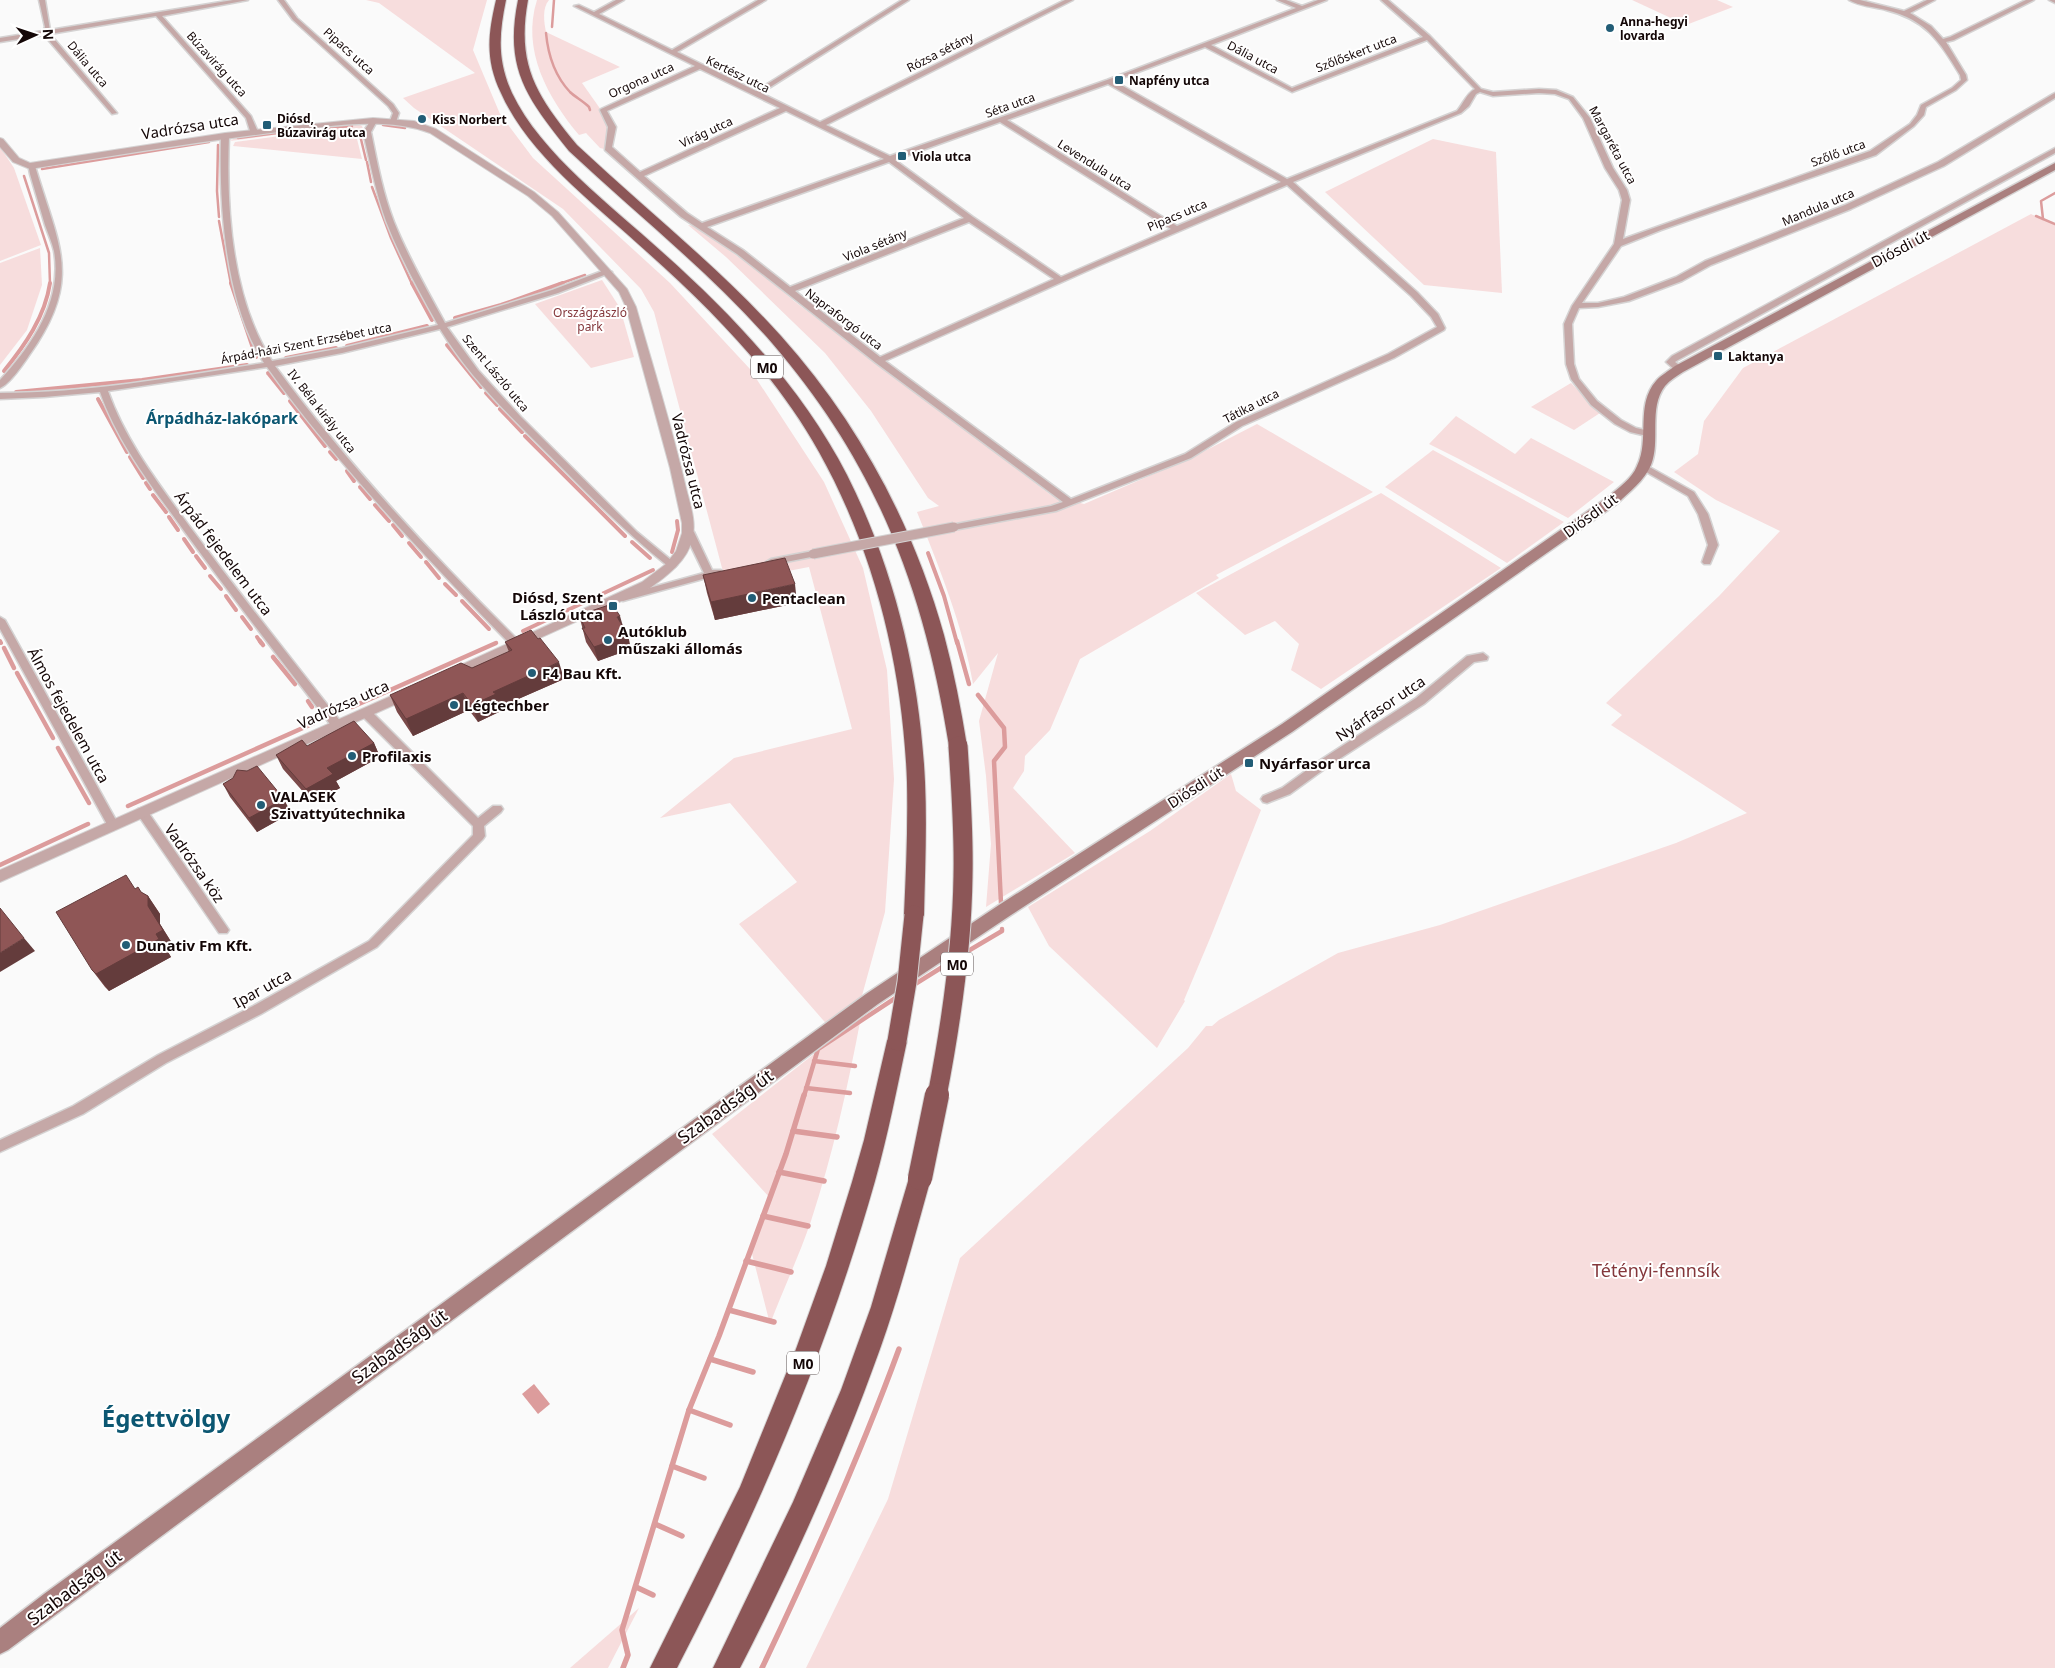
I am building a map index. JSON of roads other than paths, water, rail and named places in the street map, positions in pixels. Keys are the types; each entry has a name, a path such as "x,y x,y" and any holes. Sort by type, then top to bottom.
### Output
{"highway":[{"name":"M0","path":"500,0 494,28 497,68 508,98 524,125 550,155 684,278 750,346 804,415 834,466 865,531 887,598 896,634 911,722 918,823 914,915 907,982 897,1041 872,1148 850,1227 809,1348 759,1473 726,1546 664,1668"},
{"name":"M0","path":"523,0 518,30 521,60 530,87 548,117 573,148 764,326 814,384 848,432 883,497 922,590 934,628 950,694 958,746 963,834 960,938 948,1039 920,1178 894,1271 842,1420 808,1500 726,1668"}],"main road":[{"name":"Diósdi út","path":"800,1051 872,999 1287,728 1613,500 1639,475 1644,467 1650,448 1651,410 1656,390 1679,369 2055,166"},
{"name":"Szabadság út","path":"0,1642 800,1051"}],"street":[{"path":"42,0 48,27 46,33"},
{"path":"0,40 245,0"},
{"name":"Pipacs utca","path":"281,0 294,19 391,105 396,113 394,121"},
{"path":"595,14 621,0"},
{"path":"673,52 763,0"},
{"path":"755,94 906,0"},
{"name":"Rózsa sétány","path":"820,125 1070,0"},
{"path":"1280,0 1302,8"},
{"name":"Séta utca","path":"702,226 1002,120 1324,0"},
{"path":"1384,0 1428,37 1479,90"},
{"name":"Szőlő utca","path":"1618,244 1879,150 1912,125 1920,115 1923,106 1964,80 1963,74 1926,24 1903,14 1852,0"},
{"path":"1903,14 1932,0"},
{"path":"1940,41 1952,39 2031,0"},
{"name":"Kertész utca","path":"577,6 673,52 698,67 890,159"},
{"name":"Búzavirág utca","path":"157,14 249,117 254,132"},
{"name":"Dália utca","path":"46,33 114,113"},
{"name":"Szőlőskert utca","path":"1292,90 1428,37"},
{"name":"Dália utca","path":"1204,44 1292,90"},
{"name":"Orgona utca","path":"608,148 612,127 603,110 698,67"},
{"path":"1109,81 1286,182"},
{"name":"Pipacs utca","path":"879,361 1059,279 1336,160 1459,112 1467,105 1473,93 1479,90"},
{"name":"Margaréta utca","path":"1479,90 1493,94 1548,91 1565,95 1576,103 1586,118 1609,168 1623,190 1626,200 1618,244 1576,306 1568,324 1570,364 1575,379 1594,403 1618,422 1633,430 1651,434"},
{"name":"Mandula utca","path":"1576,306 1598,305 1626,299 1679,279 1708,263 1848,207 1941,164 2055,95"},
{"name":"Virág utca","path":"638,176 784,109"},
{"name":"Levendula utca","path":"1002,120 1177,229"},
{"name":"Vadrózsa utca","path":"26,166 254,132 373,121 394,121 414,124 433,131 531,194 555,214 624,291 631,306 676,468 689,532 684,547 672,565 646,585 446,677"},
{"name":"Szent László utca","path":"373,121 367,132 376,174 390,221 413,272 443,327 476,372 518,420 634,534 672,565"},
{"name":"IV. Béla király utca","path":"225,136 223,175 225,216 233,268 255,338 266,360 315,424 377,497 441,568 517,645"},
{"path":"0,141 16,161 26,166 58,254 59,277 54,301 46,322 33,344 0,385"},
{"name":"Napraforgó utca","path":"608,148 684,216 702,226 746,257 879,361 1071,503"},
{"path":"1679,369 1670,362 1675,358 2055,150"},
{"path":"890,159 970,219 1059,279"},
{"name":"Tátika utca","path":"758,565 1052,509 1071,503 1188,456 1240,424 1391,356 1441,328 1435,316 1414,294 1307,196 1292,184 1286,182"},
{"name":"Viola sétány","path":"788,291 970,219"},
{"name":"Árpád-házi Szent Erzsébet utca","path":"0,396 29,396 103,389 271,365 371,345 443,327 514,306 608,272"},
{"name":"Árpád fejedelem utca","path":"103,389 110,409 122,431 164,497 216,570 337,725"},
{"path":"1644,467 1691,494 1698,504 1713,545 1707,562"},
{"path":"689,532 709,574"},
{"path":"616,600 725,570 703,562"},
{"name":"Álmos fejedelem utca","path":"0,620 113,824"},
{"name":"Nyárfasor utca","path":"1267,799 1286,791 1326,762 1413,706 1471,659 1483,657"},
{"name":"Vadrózsa utca","path":"0,876 419,689"},
{"path":"366,712 478,824 497,809"},
{"name":"Vadrózsa köz","path":"142,812 223,930"},
{"name":"Ipar utca","path":"0,1146 78,1110 162,1060 257,1010 373,944 479,836 478,824"}],"waterway":[{"path":"552,27 554,0"},
{"path":"546,33 550,57 556,72 570,92 587,105 590,110"},
{"path":"383,125 405,128"},
{"path":"314,129 352,126"},
{"path":"359,131 366,160"},
{"path":"238,138 277,133"},
{"path":"42,169 209,142"},
{"path":"218,145 217,191 219,217"},
{"path":"367,162 371,182"},
{"path":"24,176 49,253 50,283"},
{"path":"372,187 391,238 412,284"},
{"path":"2043,219 2041,201 2055,193"},
{"path":"2036,216 2043,219"},
{"path":"2043,219 2055,224"},
{"path":"219,221 231,284"},
{"path":"559,284 585,275"},
{"path":"4,371 39,319 50,283"},
{"path":"231,283 256,357"},
{"path":"412,283 432,320"},
{"path":"455,318 501,305 563,283"},
{"path":"347,346 427,326"},
{"path":"447,345 481,387"},
{"path":"286,358 336,348"},
{"path":"16,392 142,380 247,365"},
{"path":"268,373 284,393"},
{"path":"486,393 497,405"},
{"path":"98,399 127,452"},
{"path":"290,401 325,446"},
{"path":"500,409 522,432"},
{"path":"525,436 625,536"},
{"path":"330,452 336,459"},
{"path":"130,457 143,478"},
{"path":"347,471 354,481"},
{"path":"146,483 150,489"},
{"path":"360,487 370,499"},
{"path":"153,495 166,512"},
{"path":"375,505 389,521"},
{"path":"169,517 178,530"},
{"path":"672,552 678,530 677,521"},
{"path":"393,525 402,536"},
{"path":"184,539 193,552"},
{"path":"632,542 650,558"},
{"path":"409,543 421,557"},
{"path":"928,553 944,596 957,643"},
{"path":"196,556 205,568"},
{"path":"426,562 439,578"},
{"path":"523,631 653,570"},
{"path":"210,576 221,589"},
{"path":"445,584 456,595"},
{"path":"226,596 236,610"},
{"path":"462,601 489,629"},
{"path":"242,617 251,629"},
{"path":"257,637 261,643"},
{"path":"260,641 263,645"},
{"path":"957,641 969,684"},
{"path":"352,707 496,643"},
{"path":"4,648 14,668"},
{"path":"273,657 295,684"},
{"path":"17,673 53,738"},
{"path":"978,695 1004,728 1005,747 994,761 1001,903"},
{"path":"308,701 312,707"},
{"path":"128,806 314,723"},
{"path":"58,748 89,803"},
{"path":"0,865 88,824"},
{"path":"963,954 1002,931 1002,929"},
{"path":"912,986 952,961"},
{"path":"814,1061 818,1049 900,995"},
{"path":"806,1088 814,1061"},
{"path":"814,1061 855,1066"},
{"path":"804,1096 806,1088"},
{"path":"806,1088 850,1093"},
{"path":"793,1131 804,1095"},
{"path":"779,1172 793,1131"},
{"path":"793,1131 837,1137"},
{"path":"763,1216 779,1172"},
{"path":"779,1172 824,1181"},
{"path":"747,1261 763,1216"},
{"path":"763,1216 808,1226"},
{"path":"689,1410 747,1261"},
{"path":"747,1261 791,1272"},
{"path":"729,1310 774,1322"},
{"path":"762,1668 834,1510 868,1430 899,1349"},
{"path":"710,1359 753,1372"},
{"path":"623,1668 628,1655 622,1630 689,1410"},
{"path":"689,1410 730,1425"},
{"path":"672,1466 704,1478"},
{"path":"655,1524 682,1536"},
{"path":"636,1587 653,1595"}],"place":[{"name":"Anna-hegyi lovarda","path":"1610,28"},
{"name":"Napfény utca","path":"1119,80"},
{"name":"Kiss Norbert","path":"422,119"},
{"name":"Diósd, Búzavirág utca","path":"267,125"},
{"name":"Viola utca","path":"902,156"},
{"name":"Laktanya","path":"1718,356"},
{"name":"Pentaclean","path":"752,598"},
{"name":"Diósd, Szent László utca","path":"613,606"},
{"name":"Autóklub műszaki állomás","path":"608,640"},
{"name":"F4 Bau Kft.","path":"532,673"},
{"name":"Légtechber","path":"454,705"},
{"name":"Profilaxis","path":"352,756"},
{"name":"Nyárfasor urca","path":"1249,763"},
{"name":"VALASEK Szivattyútechnika","path":"261,805"},
{"name":"Dunativ Fm Kft.","path":"126,945"}],"district":[{"name":"Árpádház-lakópark","path":"222,418"},
{"name":"Égettvölgy","path":"166,1417"}],"park label":[{"name":"Országzászló park","path":"590,319"},
{"name":"Tétényi-fennsík","path":"1656,1270"}]}
